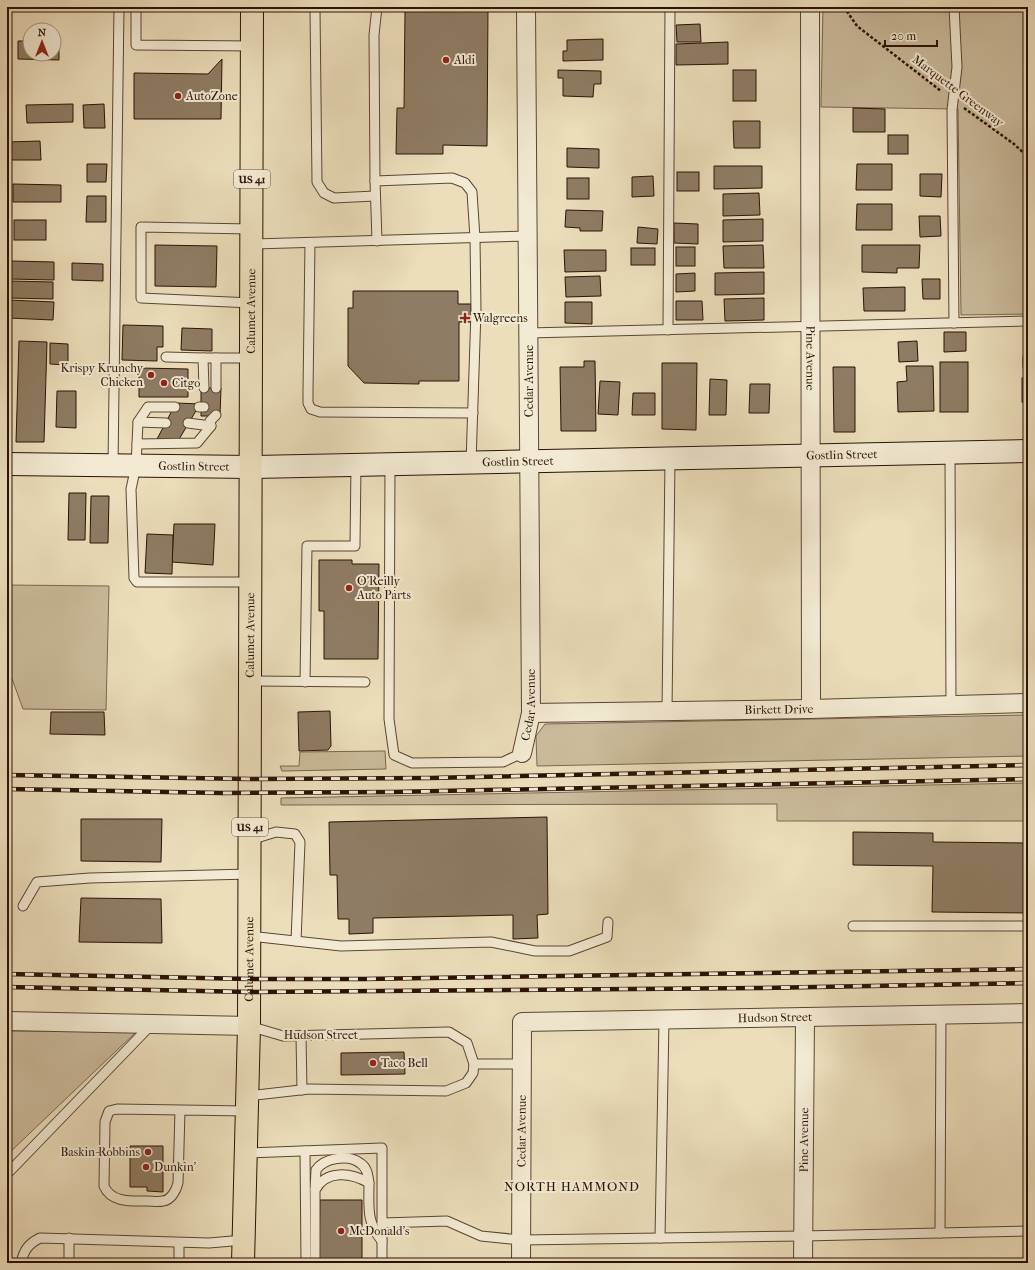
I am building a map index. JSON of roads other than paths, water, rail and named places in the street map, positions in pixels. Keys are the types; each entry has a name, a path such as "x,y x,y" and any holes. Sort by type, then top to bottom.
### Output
{"main road":[{"name":"Calumet Avenue","path":"243,1263 250,1026 252,7"}],"street":[{"name":"Cedar Avenue","path":"522,754 531,713 526,7"},
{"name":"Pine Avenue","path":"810,7 811,709"},
{"name":"Gostlin Street","path":"7,464 252,467 1028,451"},
{"name":"Birkett Drive","path":"531,713 811,709 1028,703"},
{"name":"Hudson Street","path":"522,1022 1028,1013"},
{"name":"Pine Avenue","path":"803,1263 805,1017"},
{"name":"Hudson Street","path":"7,1021 250,1026"},
{"name":"Cedar Avenue","path":"521,1263 522,1022"}],"lane":[{"path":"113,466 119,7"},
{"path":"136,7 136,45 252,46"},
{"path":"317,7 315,10 317,182 324,193 334,198 375,196"},
{"path":"377,7 374,35 375,196 377,241"},
{"path":"668,330 670,7"},
{"path":"954,7 957,67 953,100 954,323"},
{"path":"375,181 452,178 465,183 472,192 475,238 476,310 471,463"},
{"path":"252,303 140,298 141,227 310,243 528,236"},
{"path":"310,243 308,403 311,409 320,412 473,413"},
{"path":"528,333 1028,321"},
{"path":"166,357 252,358"},
{"path":"203,358 204,388"},
{"path":"216,358 216,388"},
{"path":"175,407 148,407 138,422 136,466 131,489 133,572 137,582 251,582"},
{"path":"137,444 197,443 207,415 188,423"},
{"path":"138,422 166,423"},
{"path":"950,453 951,705"},
{"path":"667,711 670,459"},
{"path":"390,464 389,719 394,755 412,763 503,762 522,754"},
{"path":"305,682 308,546 355,546 356,465"},
{"path":"251,681 365,682"},
{"path":"250,840 276,832 295,834 300,842 296,941"},
{"path":"23,906 37,882 90,878 250,874"},
{"path":"250,936 341,946 491,942 534,951 569,951 607,937 608,922"},
{"path":"853,926 1028,926"},
{"path":"940,1233 941,1015"},
{"path":"660,1238 664,1020"},
{"path":"7,1174 152,1024"},
{"name":"Hudson Street","path":"250,1026 283,1036 449,1032 467,1043 474,1064"},
{"path":"301,1036 302,1090"},
{"path":"180,1110 178,1183 172,1196 164,1201 128,1201 117,1199 107,1193 104,1186 106,1122 109,1111 117,1109 180,1110 248,1103 302,1090 446,1091 466,1083 473,1073 474,1064 522,1064"},
{"path":"246,1152 382,1148 382,1263"},
{"path":"305,1151 306,1263"},
{"path":"315,1263 316,1170 323,1162 347,1158 360,1162 366,1170 369,1183 369,1220 373,1231 382,1241"},
{"path":"315,1190 320,1181 328,1177 344,1175 360,1178 369,1183"},
{"path":"382,1223 447,1220 481,1236 521,1240 1028,1231"},
{"path":"21,1263 24,1250 31,1242 40,1238 209,1244 244,1240"},
{"path":"69,1238 69,1263"},
{"path":"179,1243 179,1263"}],"railway":[{"path":"7,775 250,779 430,778 1028,765"},
{"path":"7,789 222,793 394,792 1028,779"},
{"path":"7,974 250,979 364,979 1028,969"},
{"path":"7,987 250,992 759,988 1028,983"}],"place":[{"name":"Aldi","path":"446,60"},
{"name":"AutoZone","path":"178,96"},
{"name":"Walgreens","path":"465,318"},
{"name":"Krispy Krunchy Chicken","path":"151,375"},
{"name":"Citgo","path":"164,383"},
{"name":"O'Reilly Auto Parts","path":"349,588"},
{"name":"Taco Bell","path":"373,1063"},
{"name":"Baskin-Robbins","path":"148,1152"},
{"name":"Dunkin'","path":"146,1167"},
{"name":"McDonald's","path":"341,1231"}],"district":[{"name":"NORTH HAMMOND","path":"572,1186"}]}
